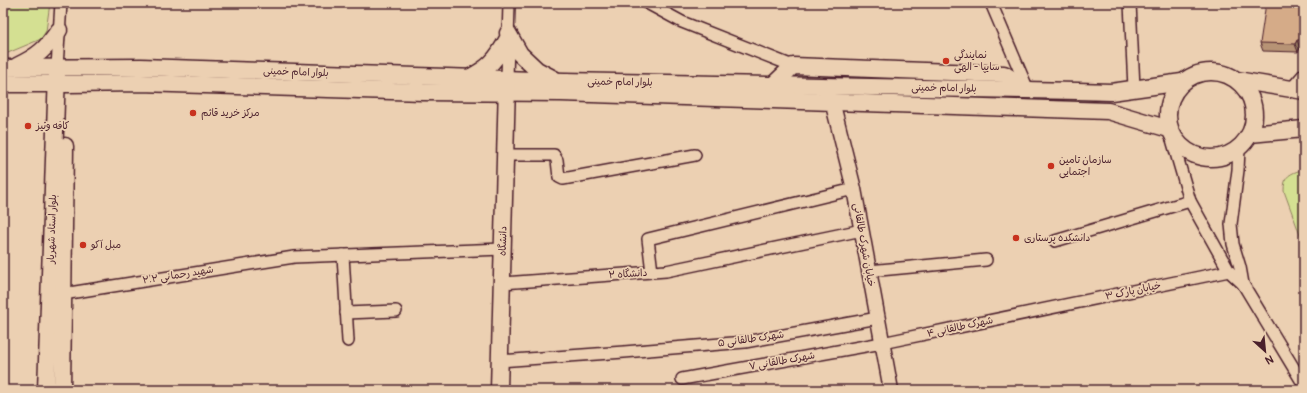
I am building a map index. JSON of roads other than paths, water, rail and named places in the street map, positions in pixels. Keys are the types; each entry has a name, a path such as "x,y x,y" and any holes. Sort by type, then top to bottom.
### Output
{"main road":[{"path":"8,68 39,54 48,46 59,30"},
{"path":"469,78 486,69 499,56 508,36"},
{"path":"508,36 520,54 537,70 558,81"},
{"path":"773,85 793,66 1004,74 1028,90"},
{"name":"بلوار امام خمینی","path":"8,68 149,68 469,78 507,86 577,94 1028,90 1111,92 1182,82"},
{"name":"بلوار استاد شهریار","path":"46,390 63,68"},
{"path":"836,91 844,69"},
{"path":"1237,80 1247,91 1253,105 1254,120 1250,134 1239,148 1224,156 1208,158 1191,154 1178,144 1169,129 1167,112 1171,96 1182,82 1194,74 1209,71 1224,73 1237,80 1298,90"},
{"name":"بلوار امام خمینی","path":"3,84 140,82 423,92 558,81 773,85 1108,111 1169,129"},
{"name":"بلوار استاد شهریار","path":"62,84 65,134 62,390"},
{"name":"دانشگاه","path":"498,390 507,86"},
{"path":"1250,134 1304,129"}],"street":[{"path":"61,3 59,30 63,68"},
{"path":"507,86 508,3"},
{"path":"647,3 682,22 793,66"},
{"path":"991,3 1028,90"},
{"path":"1130,3 1134,88"},
{"path":"1298,90 1304,74"},
{"name":"خیابان شهرک طالقانی","path":"836,91 878,318 887,389"},
{"path":"1169,129 1190,201 1229,271 1243,284 1304,385"},
{"path":"1239,148 1238,170 1230,224 1233,244 1240,267 1243,284"},
{"path":"505,155 554,155 557,160 559,177 563,179 695,155"},
{"path":"652,272 648,239 854,189"},
{"path":"1055,241 1190,201"},
{"name":"دانشگاه ۲","path":"502,283 666,271 862,230"},
{"name":"شهید رحمانی ۲.۲","path":"63,294 294,257 502,248"},
{"path":"343,255 348,341"},
{"path":"869,271 986,260"},
{"name":"خیابان پارک ۳","path":"1037,310 1229,271"},
{"name":"شهرک طالقانی ۴","path":"882,343 1037,310"},
{"path":"346,313 396,311"},
{"name":"شهرک طالقانی ۵","path":"499,361 744,342 878,318"},
{"name":"شهرک طالقانی ۷","path":"682,379 882,343"}],"place":[{"name":"نمایندگی سایپا - الهی","path":"946,61"},
{"name":"مرکز خرید قائم","path":"193,113"},
{"name":"کافه ونیز","path":"28,126"},
{"name":"سازمان تامین اجتمایی","path":"1051,166"},
{"name":"دانشکده پرستاری","path":"1016,238"},
{"name":"مبل آکو","path":"83,245"}]}
